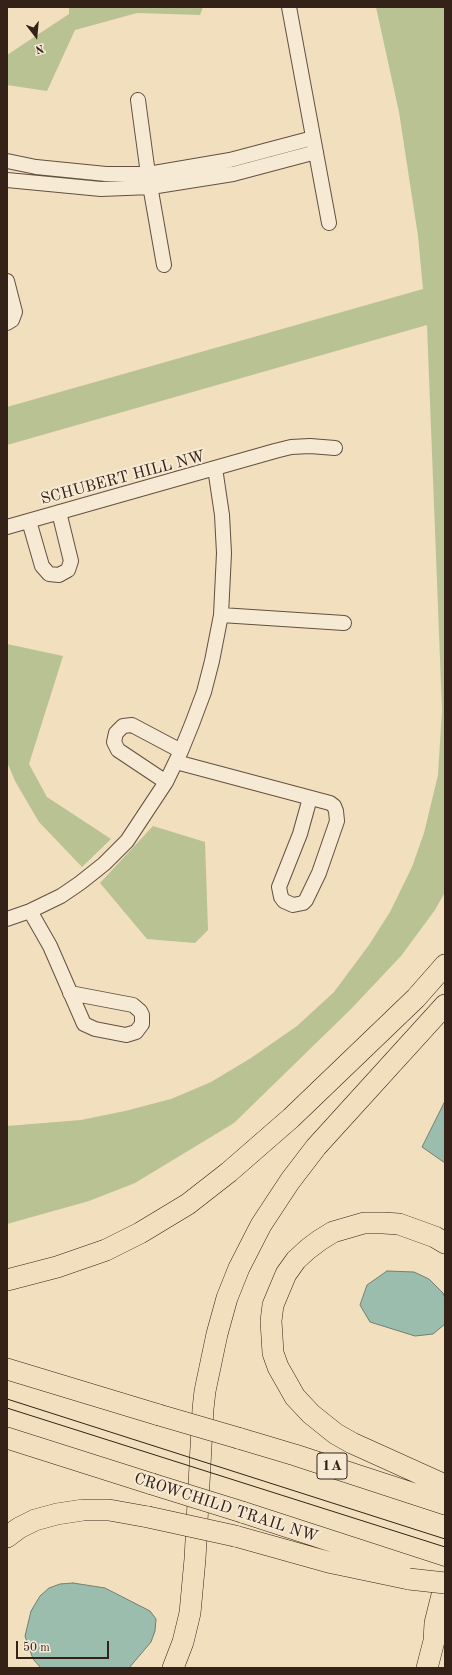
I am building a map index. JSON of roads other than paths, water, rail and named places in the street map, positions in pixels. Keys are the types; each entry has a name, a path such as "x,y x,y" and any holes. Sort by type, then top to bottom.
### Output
{"highway":[{"path":"7,1280 56,1268 106,1250 140,1233 188,1204 229,1172 291,1118 411,1003 445,965"},
{"path":"173,1668 183,1642 190,1613 195,1559 205,1391 217,1334 227,1298 239,1268 261,1225 290,1181 316,1147 445,1004"},
{"path":"445,1243 435,1237 399,1224 364,1223 348,1227 320,1240 296,1260 286,1274 273,1305 271,1321 273,1353 286,1383 295,1397 311,1414 336,1434 352,1443 445,1485"},
{"name":"1A","path":"7,1369 295,1455 445,1504"},
{"name":"CROWCHILD TRAIL NW","path":"7,1438 242,1512 411,1573 445,1578"},
{"path":"7,1537 19,1528 35,1520 57,1514 83,1510 109,1510 235,1536 328,1562 411,1573 445,1583 435,1623 434,1641"},
{"path":"427,1668 434,1641 445,1616"}],"street":[{"path":"288,7 329,223"},
{"path":"138,100 164,265"},
{"path":"7,161 36,167 106,174 150,181 230,160 314,145"},
{"path":"7,180 101,189 150,181 233,174 314,145"},
{"path":"230,160 233,174"},
{"path":"73,187 74,171"},
{"path":"7,281 15,312 12,320 7,323"},
{"path":"215,468 291,448 310,446 335,448"},
{"name":"SCHUBERT HILL NW","path":"7,528 215,468 222,515 224,553 220,615 212,661 204,692 179,756 166,782 126,842 104,864 61,896 30,911 7,919"},
{"path":"29,521 42,566 49,574 59,575 68,570 72,561 59,512"},
{"path":"220,615 344,623"},
{"path":"166,782 118,750 114,742 116,733 123,726 132,725 179,756 330,803 336,811 337,821 319,873 306,900 298,905 293,905 284,901 279,888 300,834 310,798"},
{"path":"30,911 50,946 80,1019 88,1027 126,1035 136,1032 142,1024 142,1015 133,1005 70,993"}],"tram line":[{"path":"7,1399 445,1539"},
{"path":"7,1408 445,1547"}]}
